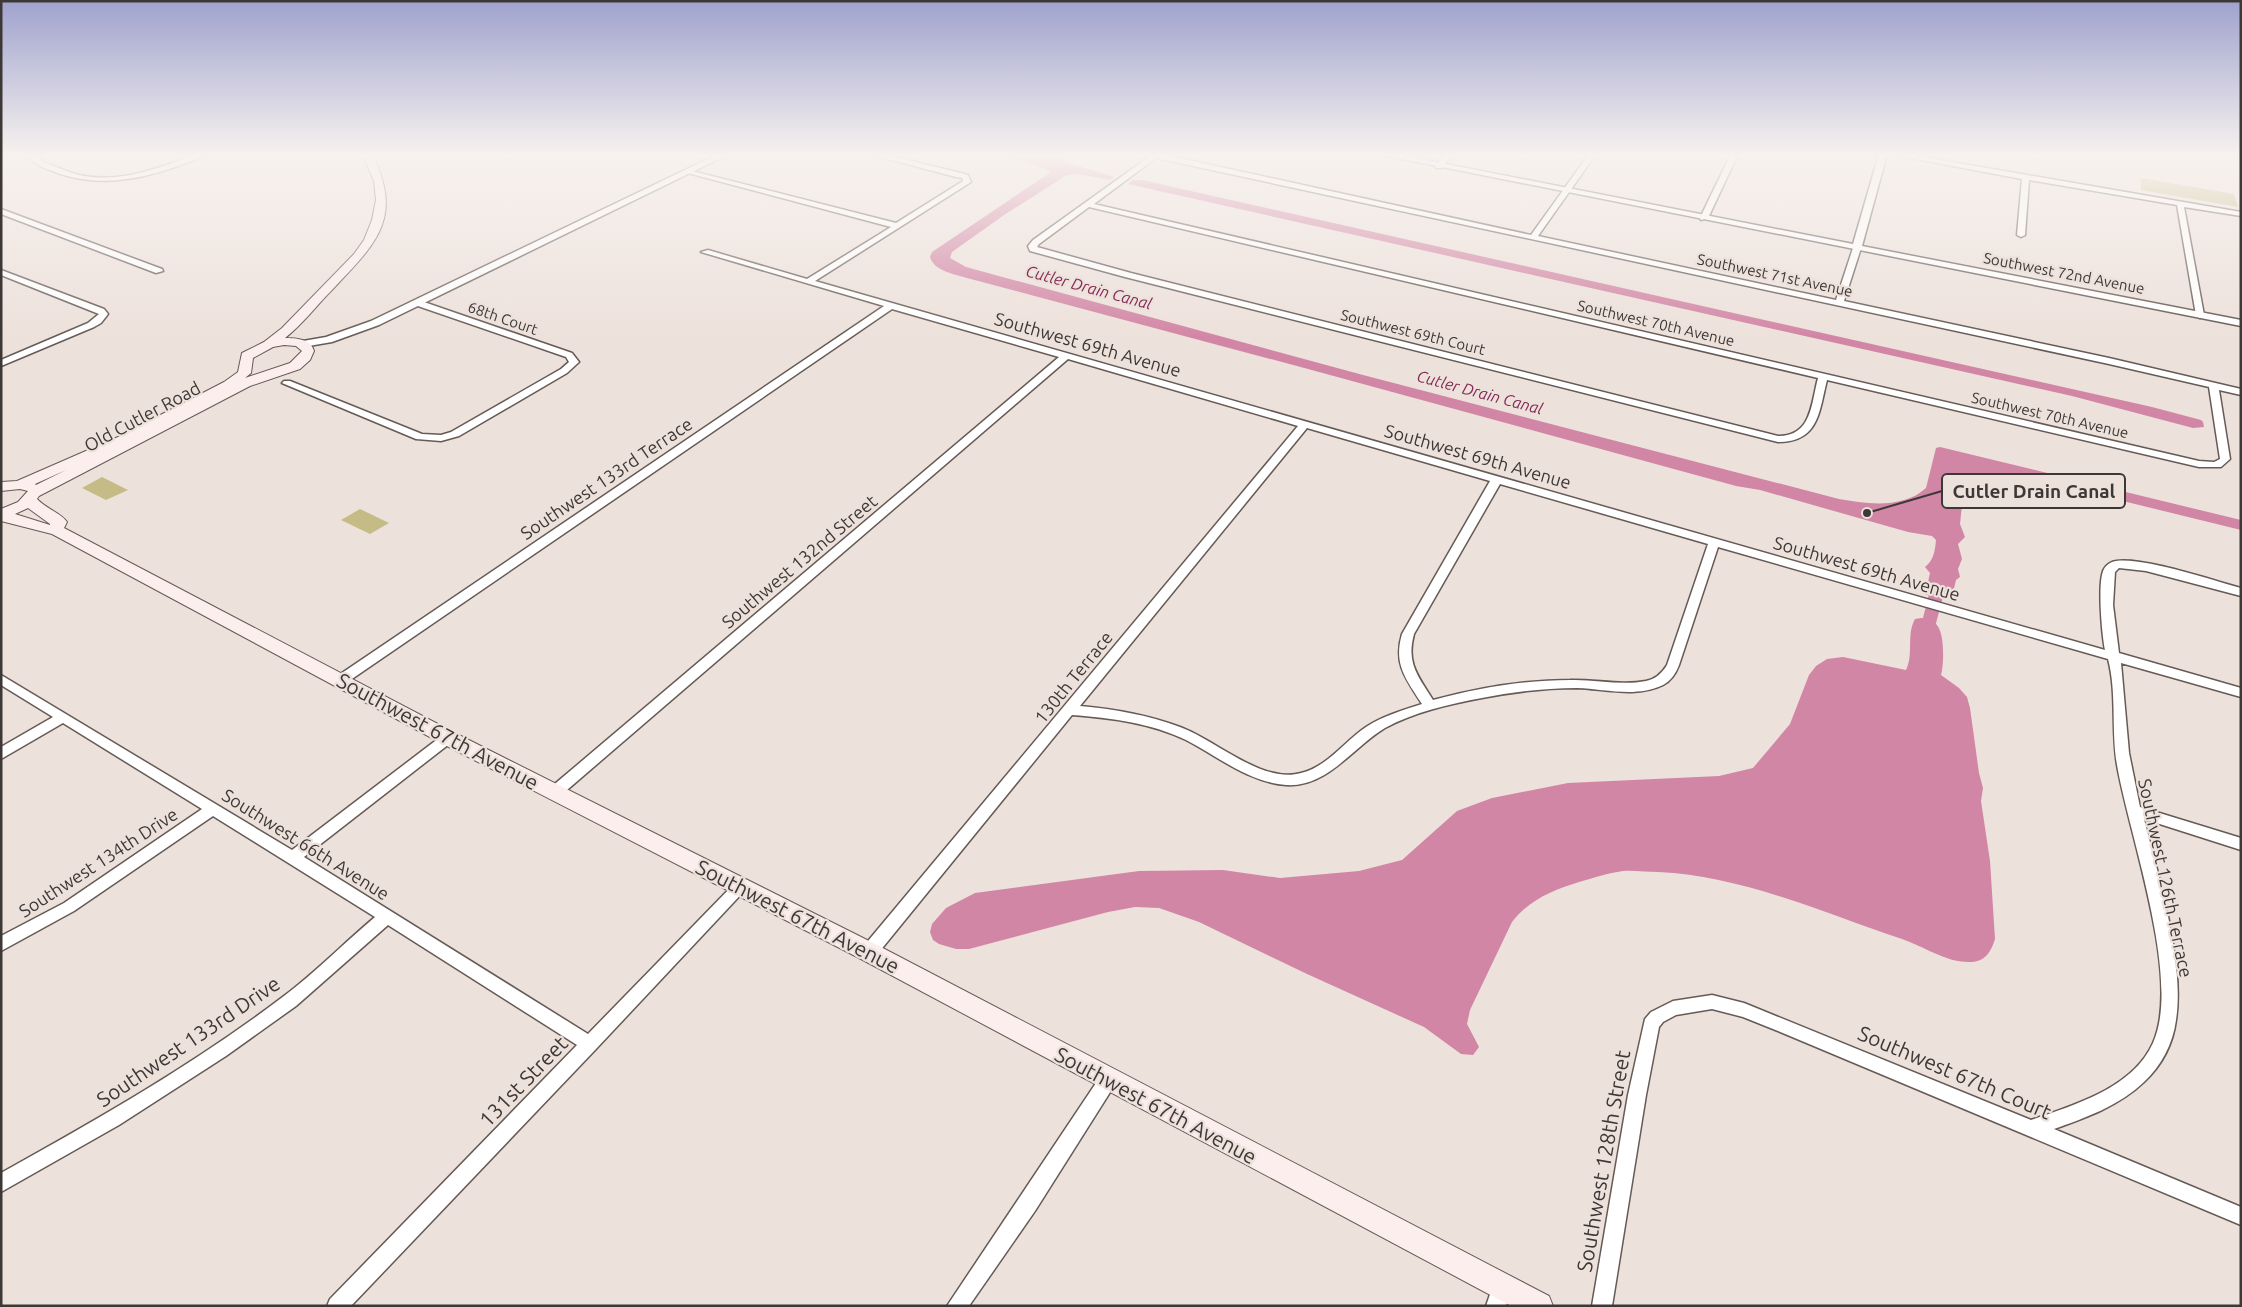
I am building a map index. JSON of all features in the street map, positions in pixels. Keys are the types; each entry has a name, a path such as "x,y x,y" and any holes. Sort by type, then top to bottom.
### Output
{"main road":[{"path":"266,345 281,342 303,348 301,331 305,322 360,262 359,257 376,222 377,215"},
{"path":"266,345 286,331 351,262 359,257"},
{"name":"Old Cutler Road","path":"1,487 20,485 99,451 178,412 235,381 243,374 247,356 266,345"},
{"name":"Old Cutler Road","path":"1,515 31,497 245,383 268,373 291,368 303,348"},
{"path":"246,366 268,373"},
{"path":"20,485 30,486 33,489 31,497 40,511 59,522 55,530"},
{"name":"Southwest 67th Avenue","path":"1,515 21,520 42,530 55,530 448,738 869,952 1108,1080 1499,1296 1538,1306"}],"street":[{"path":"12,215 159,271"},
{"path":"303,348 375,323 599,215"},
{"path":"855,215 898,226"},
{"path":"808,282 916,215"},
{"name":"Southwest 69th Court","path":"1074,215 1032,246 1033,249 1128,275 1770,438 1790,440 1803,435 1809,427 1823,376"},
{"name":"Southwest 70th Avenue","path":"1131,215 2199,464 2217,466 2222,464 2225,459 2214,387"},
{"name":"Southwest 71st Avenue","path":"1428,215 2109,361 2241,392"},
{"path":"1532,238 1549,215"},
{"name":"Southwest 72nd Avenue","path":"1689,215 2241,324"},
{"path":"1839,303 1866,215"},
{"path":"2021,235 2023,215"},
{"path":"2182,215 2200,316"},
{"name":"Southwest 69th Avenue","path":"705,252 2241,693"},
{"path":"1,272 101,311 104,314 91,325 1,363"},
{"name":"68th Court","path":"287,382 420,437 450,436 572,364 574,361 569,356 418,303"},
{"name":"Southwest 133rd Terrace","path":"341,680 890,306"},
{"name":"Southwest 132nd Street","path":"555,792 1066,356"},
{"name":"130th Terrace","path":"869,952 1305,424"},
{"path":"1430,706 1405,664 1403,654 1405,640 1414,620 1497,479"},
{"path":"1070,710 1110,714 1162,726 1191,737 1246,769 1266,776 1287,780 1315,775 1370,731 1402,716 1430,706 1478,694 1518,688 1575,684 1634,686 1661,680 1674,664 1714,542"},
{"name":"Southwest 126th Terrace","path":"2031,1128 2072,1114 2115,1094 2142,1073 2162,1045 2169,1017 2170,983 2157,912 2122,749 2117,671 2110,641 2109,570 2117,564 2146,567 2241,592"},
{"name":"Southwest 66th Avenue","path":"1,679 213,808 590,1044"},
{"path":"1,754 63,717"},
{"path":"292,858 448,738"},
{"name":"Southwest 134th Drive","path":"1,944 69,906 213,808"},
{"path":"2134,810 2241,844"},
{"name":"131st Street","path":"337,1306 740,887"},
{"name":"Southwest 133rd Drive","path":"1,1183 135,1107 180,1078 290,1001 387,916"},
{"name":"Southwest 67th Court","path":"1651,1024 1657,1017 1673,1008 1702,1002 1723,1004 1833,1045 2241,1216"},
{"name":"Southwest 128th Street","path":"1602,1306 1637,1095 1651,1024"},
{"path":"958,1306 1028,1204 1108,1080"}],"shaded area":[{"path":"987,215 1004,215 952,252 950,258 966,267 1363,375 1839,499 1884,503 1896,502 1917,495 1926,488 1936,448 1940,447 2241,520 2241,530 2078,490 1968,494 1963,496 1960,524 1965,537 1958,544 1962,559 1958,569 1960,577 1956,580 1952,597 1945,599 1935,598 1925,594 1923,584 1928,582 1930,573 1925,567 1932,558 1934,551 1936,540 1932,536 1908,532 1760,490 1736,486 967,278 940,269 932,262 930,257 932,252"},
{"path":"1266,215 1298,215 2152,407 2201,420 2204,427 2193,428 2072,396"},
{"path":"102,477 128,490 106,500 82,488"},
{"path":"360,509 389,523 370,534 341,520"},
{"path":"1921,618 1933,621 1939,628 1943,649 1941,675 1959,688 1967,697 1983,788 1981,801 1990,861 1995,939 1987,955 1975,962 1953,960 1910,942 1812,907 1721,880 1658,872 1617,872 1551,892 1526,908 1512,922 1470,1010 1467,1024 1479,1047 1473,1055 1461,1054 1424,1027 1199,922 1159,908 1135,907 1108,912 969,949 956,949 939,944 933,940 930,932 932,924 946,908 975,893 1139,871 1223,870 1280,878 1359,871 1402,860 1457,811 1492,798 1568,783 1719,776 1753,768 1790,724 1809,675 1816,666 1827,659 1843,657 1906,670 1910,658 1912,625 1915,619"}],"waterway":[{"path":"1925,638 1927,623 1940,578"}],"place":[{"name":"Cutler Drain Canal","path":"1867,513"}]}
